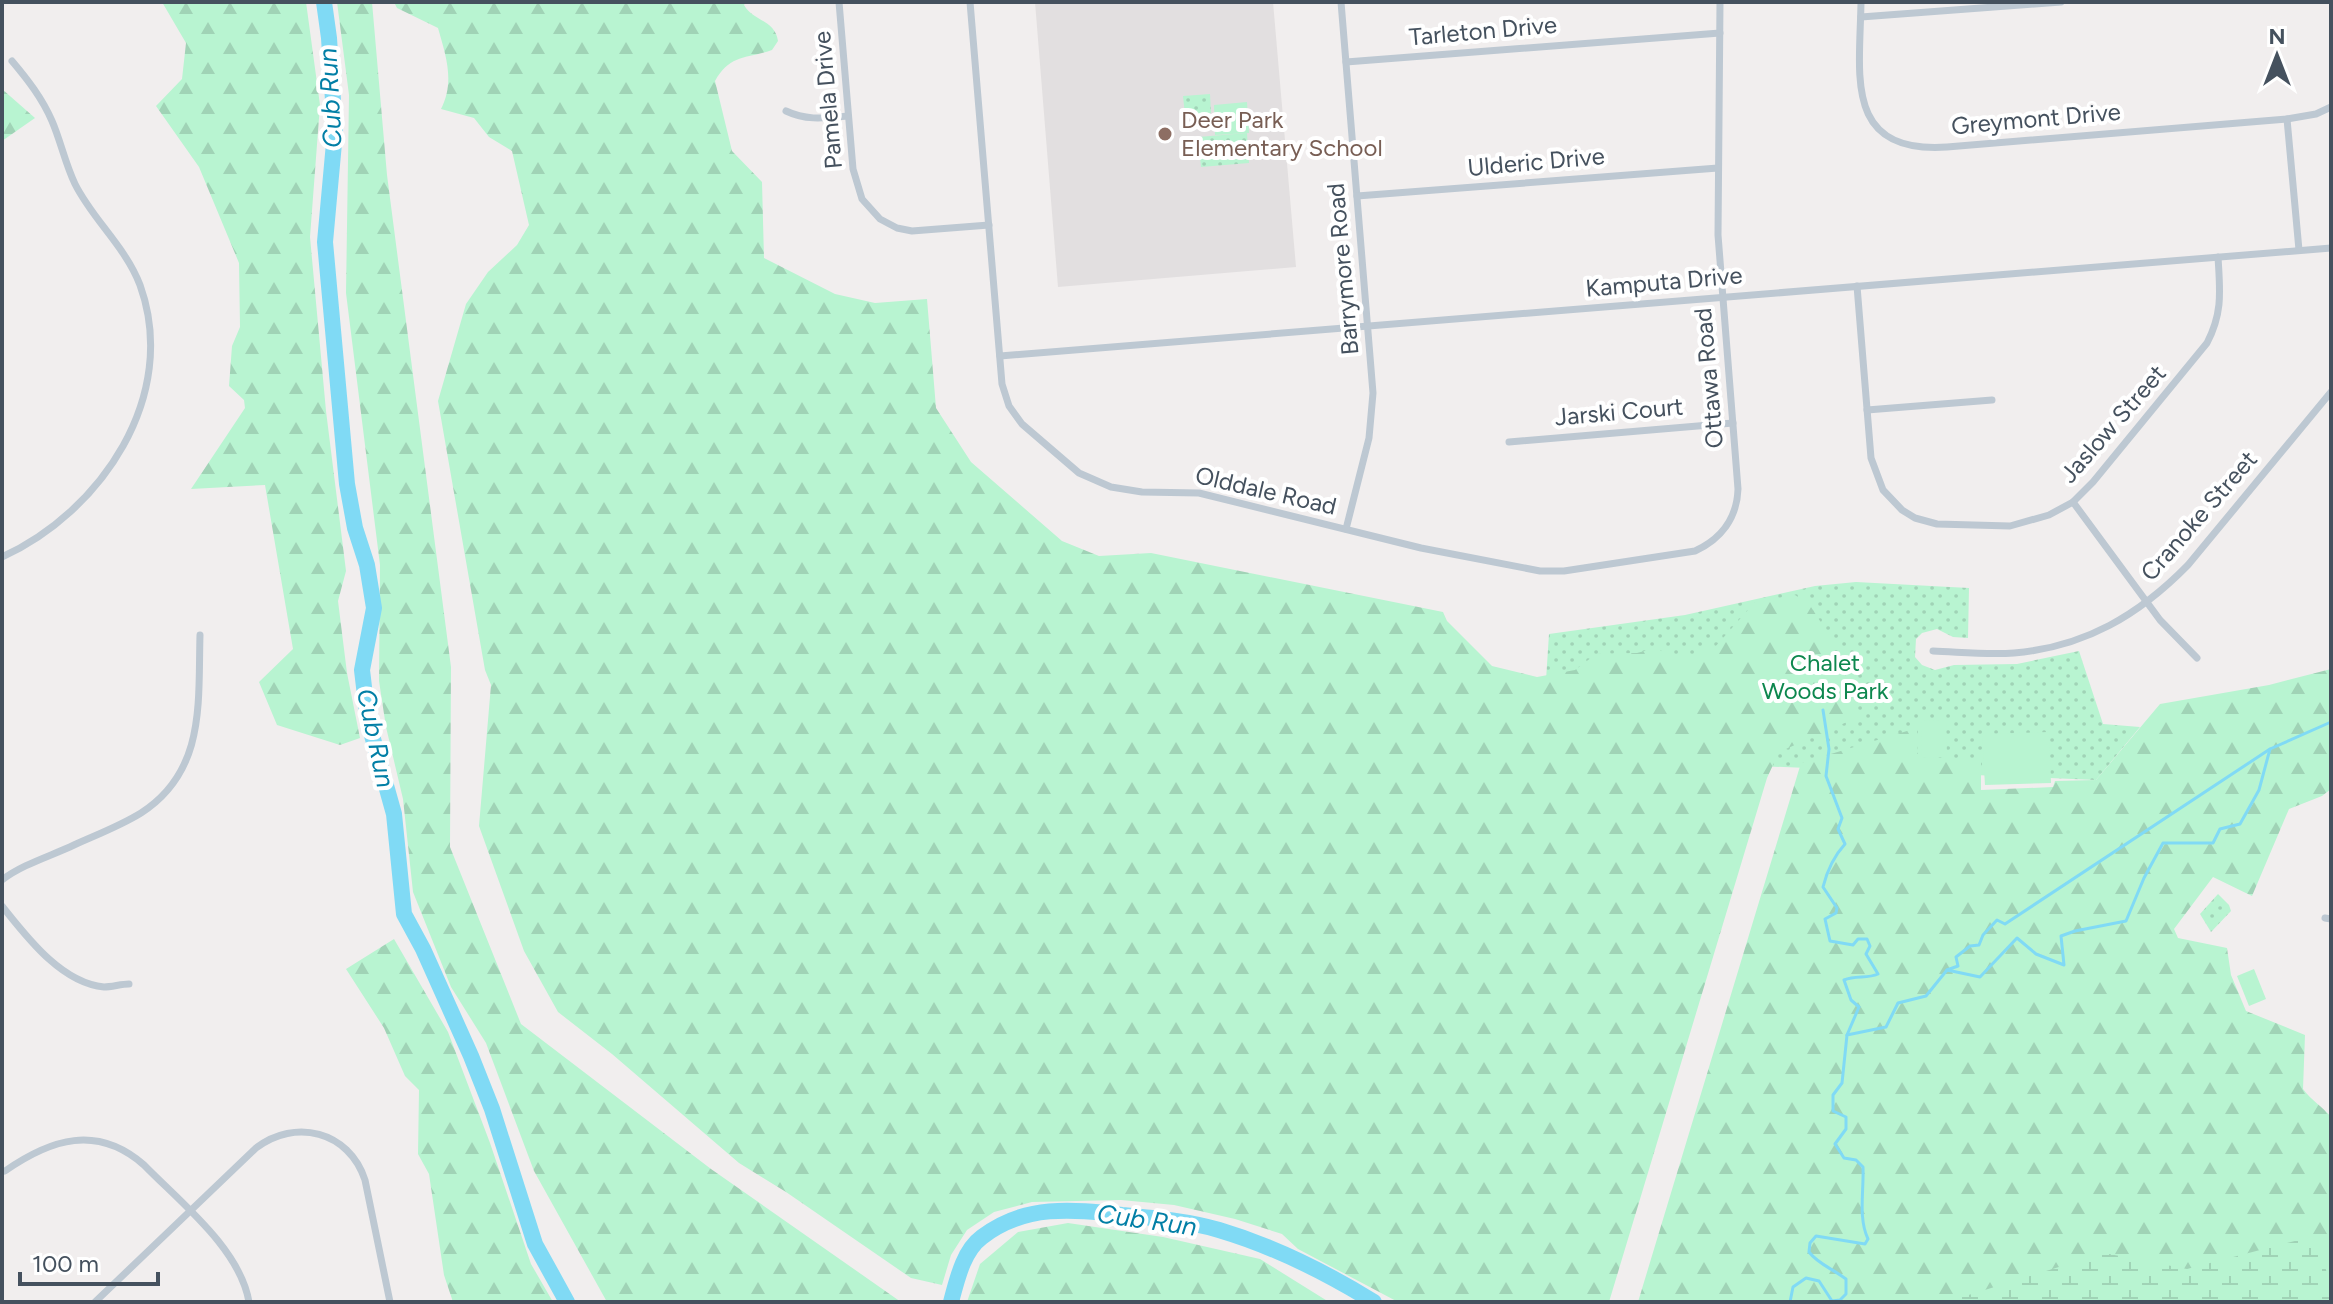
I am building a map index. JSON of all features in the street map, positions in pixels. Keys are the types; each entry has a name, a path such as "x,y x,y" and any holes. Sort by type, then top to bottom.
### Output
{"street":[{"name":"Pamela Drive","path":"839,2 848,116 856,184 862,199 880,219 897,228 912,231 989,225"},
{"name":"Olddale Road","path":"970,2 1004,392 1016,416 1070,466 1091,480 1130,491 1199,493 1421,548 1540,571 1564,571 1682,555 1704,547"},
{"name":"Barrymore Road","path":"1341,2 1373,393 1373,420 1346,529"},
{"name":"Ottawa Road","path":"1704,547 1723,531 1735,510 1738,489 1718,235 1720,2"},
{"name":"Greymont Drive","path":"1861,2 1860,87 1865,108 1883,133 1911,147 1947,147 2287,119 2316,114 2331,107"},
{"path":"1861,17 2061,2"},
{"name":"Tarleton Drive","path":"1346,62 1720,33"},
{"path":"2,557 27,545 60,521 106,471 139,413 147,383 150,350 144,301 131,265 81,195 42,100 12,61"},
{"path":"786,111 801,118 848,116"},
{"path":"2287,119 2299,250"},
{"name":"Ulderic Drive","path":"1357,196 1718,168"},
{"name":"Kamputa Drive","path":"1000,356 2331,248"},
{"name":"Jaslow Street","path":"1857,286 1871,458 1877,479 1891,501 1915,518 1937,524 2010,526 2040,519 2073,502 2093,482 2207,343 2217,325 2220,309 2218,257"},
{"name":"Cranoke Street","path":"1933,651 1995,653 2049,648 2111,626 2148,603 2188,565 2331,392"},
{"path":"1867,410 1992,400"},
{"name":"Jarski Court","path":"1509,442 1733,423"},
{"path":"2073,502 2148,603 2179,642 2197,658"},
{"path":"2,880 127,821 151,805 173,783 191,752 195,733 200,635"},
{"path":"2,906 31,942 60,968 102,987 129,984"},
{"path":"95,1302 267,1139 300,1131 331,1138 348,1150 363,1174 390,1302"},
{"path":"5,1171 32,1152 77,1140 101,1142 136,1158 234,1260 245,1283 249,1302"}],"shaded area":[{"name":"Deer Park Elementary School","path":"1035,2 1273,2 1296,267 1058,287"}],"green space":[{"path":"162,2 306,2 320,105 310,237 326,411 346,571 338,601 347,673 360,738 340,745 277,725 259,682 293,649 265,485 191,489 245,408 244,400 229,386 232,346 240,327 239,263 199,167 156,106 182,79 186,43"},
{"path":"337,2 372,2 387,175 451,667 450,847 521,1024 711,1169 901,1302 607,1302 534,1171 486,1043 451,987 413,892 403,799 379,681 380,565 346,293 349,95"},
{"path":"394,2 746,2 744,5 748,10 773,29 778,41 772,50 733,62 715,81 732,151 762,182 764,258 835,294 875,303 927,299 936,408 971,462 1062,541 1099,556 1151,553 1443,612 1447,621 1492,666 1537,677 1575,670 1596,654 1637,653 1656,648 1669,655 1690,656 1715,647 1755,602 1795,595 1809,604 1822,624 1857,700 1856,718 1779,752 1767,778 1609,1302 1398,1302 1298,1249 1282,1234 1174,1205 1121,1200 1032,1202 994,1212 967,1230 951,1255 942,1285 911,1278 739,1163 558,1012 524,951 479,826 491,685 485,670 438,401 466,304 488,272 517,245 529,225 512,151 489,137 474,118 441,109 448,79 438,28 397,8"},
{"path":"2,89 35,118 2,141"},
{"path":"1210,94 1211,113 1185,115 1183,96"},
{"path":"1247,102 1249,133 1215,135 1214,105"},
{"path":"1247,133 1249,163 1201,167 1198,137"},
{"name":"Chalet Woods Park","path":"1856,582 1969,588 1968,638 1953,637 1937,629 1922,633 1916,639 1915,657 1922,665 1935,670 1954,665 2017,664 2079,651 2103,724 2140,727 2096,780 1541,757 1549,634 1685,615 1815,586"},
{"path":"2331,669 2331,789 2322,796 2289,809 2252,896 2213,877 2174,929 2178,938 2227,948 2231,975 2246,1011 2305,1035 2303,1089 2331,1117 2331,1302 1638,1302 1801,763 1917,728 1918,760 1981,759 1981,790 2053,787 2055,781 2096,780 2160,704 2269,685"},
{"path":"1921,721 1946,722 1947,757 1922,758"},
{"path":"2049,732 2051,783 1985,785 1982,734"},
{"path":"2218,894 2231,911 2211,932 2200,914"},
{"path":"394,939 448,1032 531,1264 553,1302 453,1302 444,1275 429,1174 418,1154 419,1090 405,1076 384,1028 346,969"},
{"path":"2254,969 2266,999 2249,1006 2237,976"},
{"path":"1068,1223 1163,1237 1260,1259 1329,1302 967,1302 980,1264 1018,1232"},
{"path":"2314,1236 2331,1284 2331,1302 1946,1302 2104,1253 2187,1269"}],"waterway":[{"name":"Cub Run","path":"324,2 335,132 325,242 347,484 374,608 362,670 368,721 394,814 404,914 471,1056 492,1109 535,1244 567,1302"},
{"path":"1823,710 1829,749 1826,776 1842,818 1838,829 1845,844 1831,864 1823,887 1837,908 1836,913 1825,919 1830,941 1853,945 1858,939 1867,939 1870,946 1866,954 1878,974 1844,980 1851,1000 1859,1007 1847,1035"},
{"path":"1790,1302 1793,1287 1806,1278 1819,1281 1832,1301 1840,1300 1846,1294 1846,1279 1809,1252 1810,1243 1816,1236 1865,1244 1868,1239 1862,1213 1863,1167 1856,1160 1844,1158 1835,1144 1846,1129 1846,1117 1833,1111 1833,1095 1842,1083 1847,1035 1886,1027 1898,1003 1926,996 1947,970 1980,977 2017,938 2036,954 2064,965 2061,936 2126,921 2163,843 2213,843 2220,829 2240,824 2259,790 2270,749 2331,722"},
{"path":"1947,970 1958,966 1956,957 1970,946 1979,945 1983,935 1997,920 2005,924 2270,749"},
{"name":"Cub Run","path":"951,1302 958,1275 975,1243 998,1226 1049,1211 1171,1220 1219,1230 1299,1261 1374,1302"}],"place":[{"name":"Deer Park Elementary School","path":"1165,134"}]}
